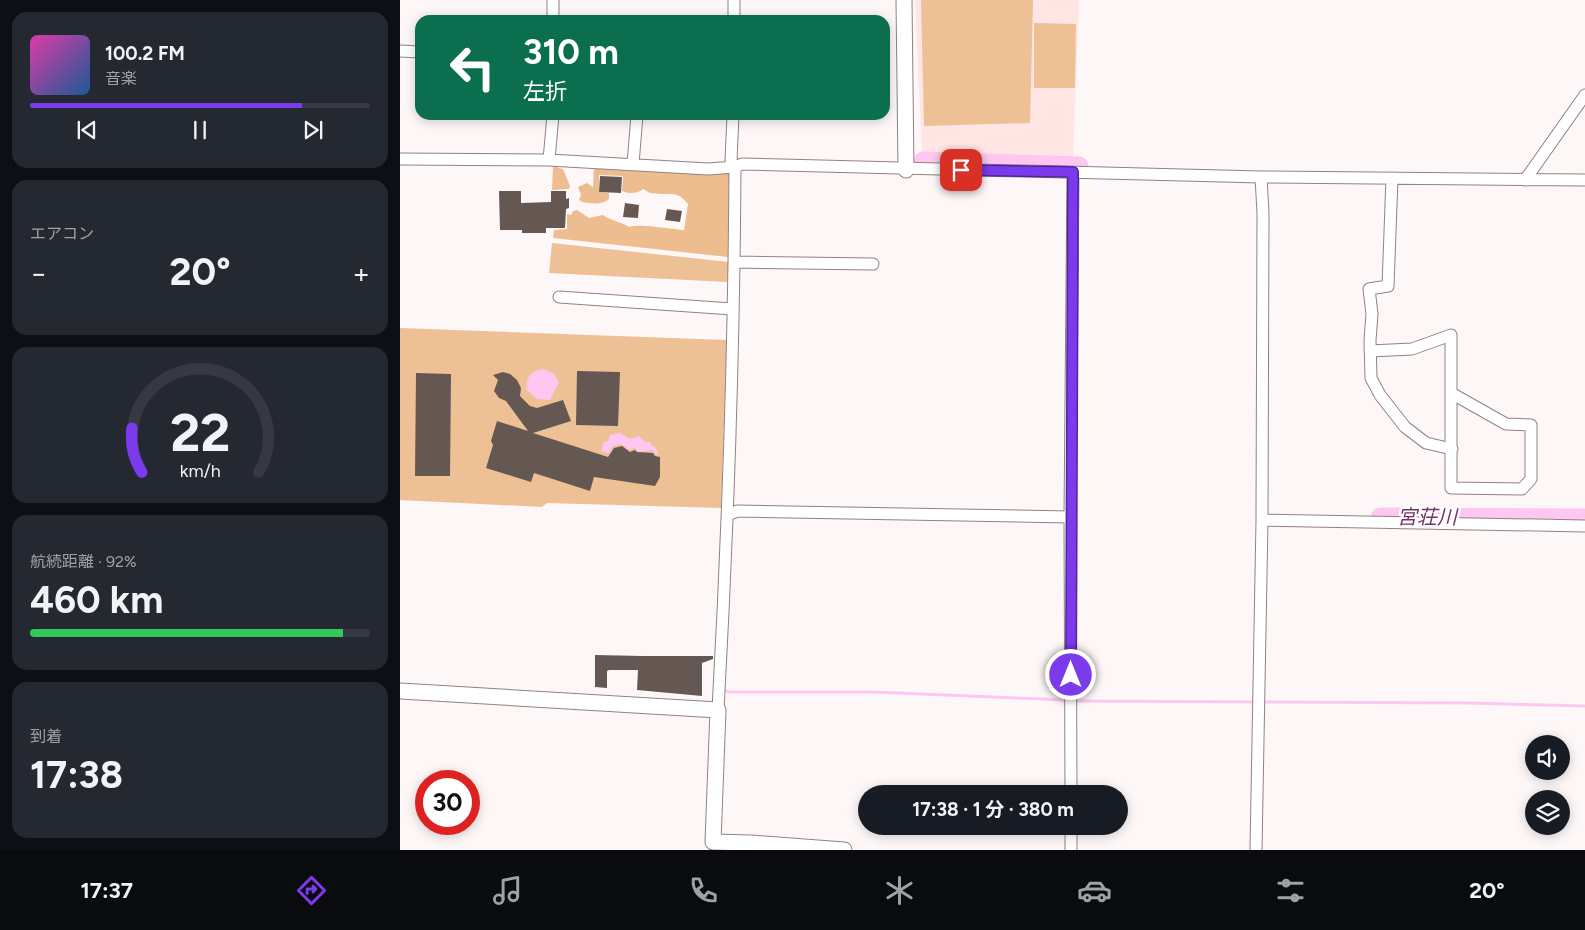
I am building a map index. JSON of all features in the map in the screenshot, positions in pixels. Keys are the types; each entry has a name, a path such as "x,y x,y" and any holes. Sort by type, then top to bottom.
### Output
{"street":[{"path":"552,0 553,15"},
{"path":"734,0 734,15"},
{"path":"904,0 906,170"},
{"path":"400,51 415,52"},
{"path":"1525,180 1585,95"},
{"path":"550,160 552,120"},
{"path":"634,164 637,120"},
{"path":"733,120 731,161 735,167 733,341 728,515 713,846 751,843 844,850"},
{"path":"400,159 550,160 708,168 735,167 742,164 906,170 1261,177 1585,180"},
{"path":"1071,785 1070,516 1073,172"},
{"path":"1256,850 1262,520 1263,213 1261,177"},
{"path":"1392,178 1388,286 1369,289 1372,314 1371,378 1380,395 1405,427 1426,443 1452,449"},
{"path":"734,262 873,264"},
{"path":"559,297 732,308"},
{"path":"1370,351 1412,349 1450,334 1451,488 1522,489 1531,479 1531,425 1506,424 1451,393"},
{"path":"728,515 737,511 1070,516"},
{"path":"1262,520 1585,526"},
{"path":"400,691 718,710"},
{"path":"1071,835 1071,850"}],"shaded area":[{"path":"915,0 1079,0 1073,160 922,156"},
{"path":"921,0 1033,0 1030,123 924,126"},
{"path":"1034,23 1076,24 1075,88 1034,88"},
{"path":"553,166 563,169 570,186 569,189 552,190"},
{"path":"594,168 729,174 728,257 553,238 554,230 567,229 567,214 571,215 573,211 577,210 589,218 603,215 629,227 647,226 684,230 688,204 680,196 650,193 643,189 633,193 622,191 623,176 599,175 599,192 609,193 609,199 603,203 595,204 579,200 581,195 578,187 587,183 593,187"},
{"path":"552,243 729,262 727,282 549,273"},
{"path":"400,328 727,340 721,508 547,503 542,507 400,500"},
{"path":"543,369 553,373 559,382 550,400 537,399 527,390 527,382 530,375 535,371"},
{"path":"620,433 630,439 639,436 645,442 650,442 656,448 658,456 652,450 638,452 635,448 628,450 620,444 612,447 609,453 601,451 603,443 608,441 610,435"}],"building":[{"path":"600,176 622,177 621,193 599,192"},
{"path":"499,191 521,191 521,203 551,202 551,191 566,191 566,199 569,198 569,208 566,209 565,228 546,228 546,233 522,233 522,230 500,230"},
{"path":"625,203 639,205 638,218 623,217"},
{"path":"667,209 682,211 680,222 665,220"},
{"path":"577,371 620,372 618,426 576,425"},
{"path":"503,372 510,374 517,380 521,388 520,396 530,406 537,408 563,400 571,421 533,433 608,457 614,448 622,446 630,452 635,450 637,452 653,453 655,456 660,457 660,477 655,486 594,477 590,491 534,473 531,482 486,468 493,445 491,441 497,421 528,431 506,401 499,398 494,391 498,380 493,375"},
{"path":"416,373 451,374 450,476 415,476"},
{"path":"595,655 713,656 713,659 702,663 702,696 637,690 638,670 609,670 607,671 607,688 595,687"}],"waterway":[{"name":"宮荘川","path":"923,161 1079,166"},
{"name":"宮荘川","path":"1380,517 1585,518"},
{"path":"723,690 730,692 873,692 1067,700"},
{"path":"1074,701 1468,703 1585,706"}],"route":[{"path":"961,170 1073,172 1070,516 1071,675"}]}
